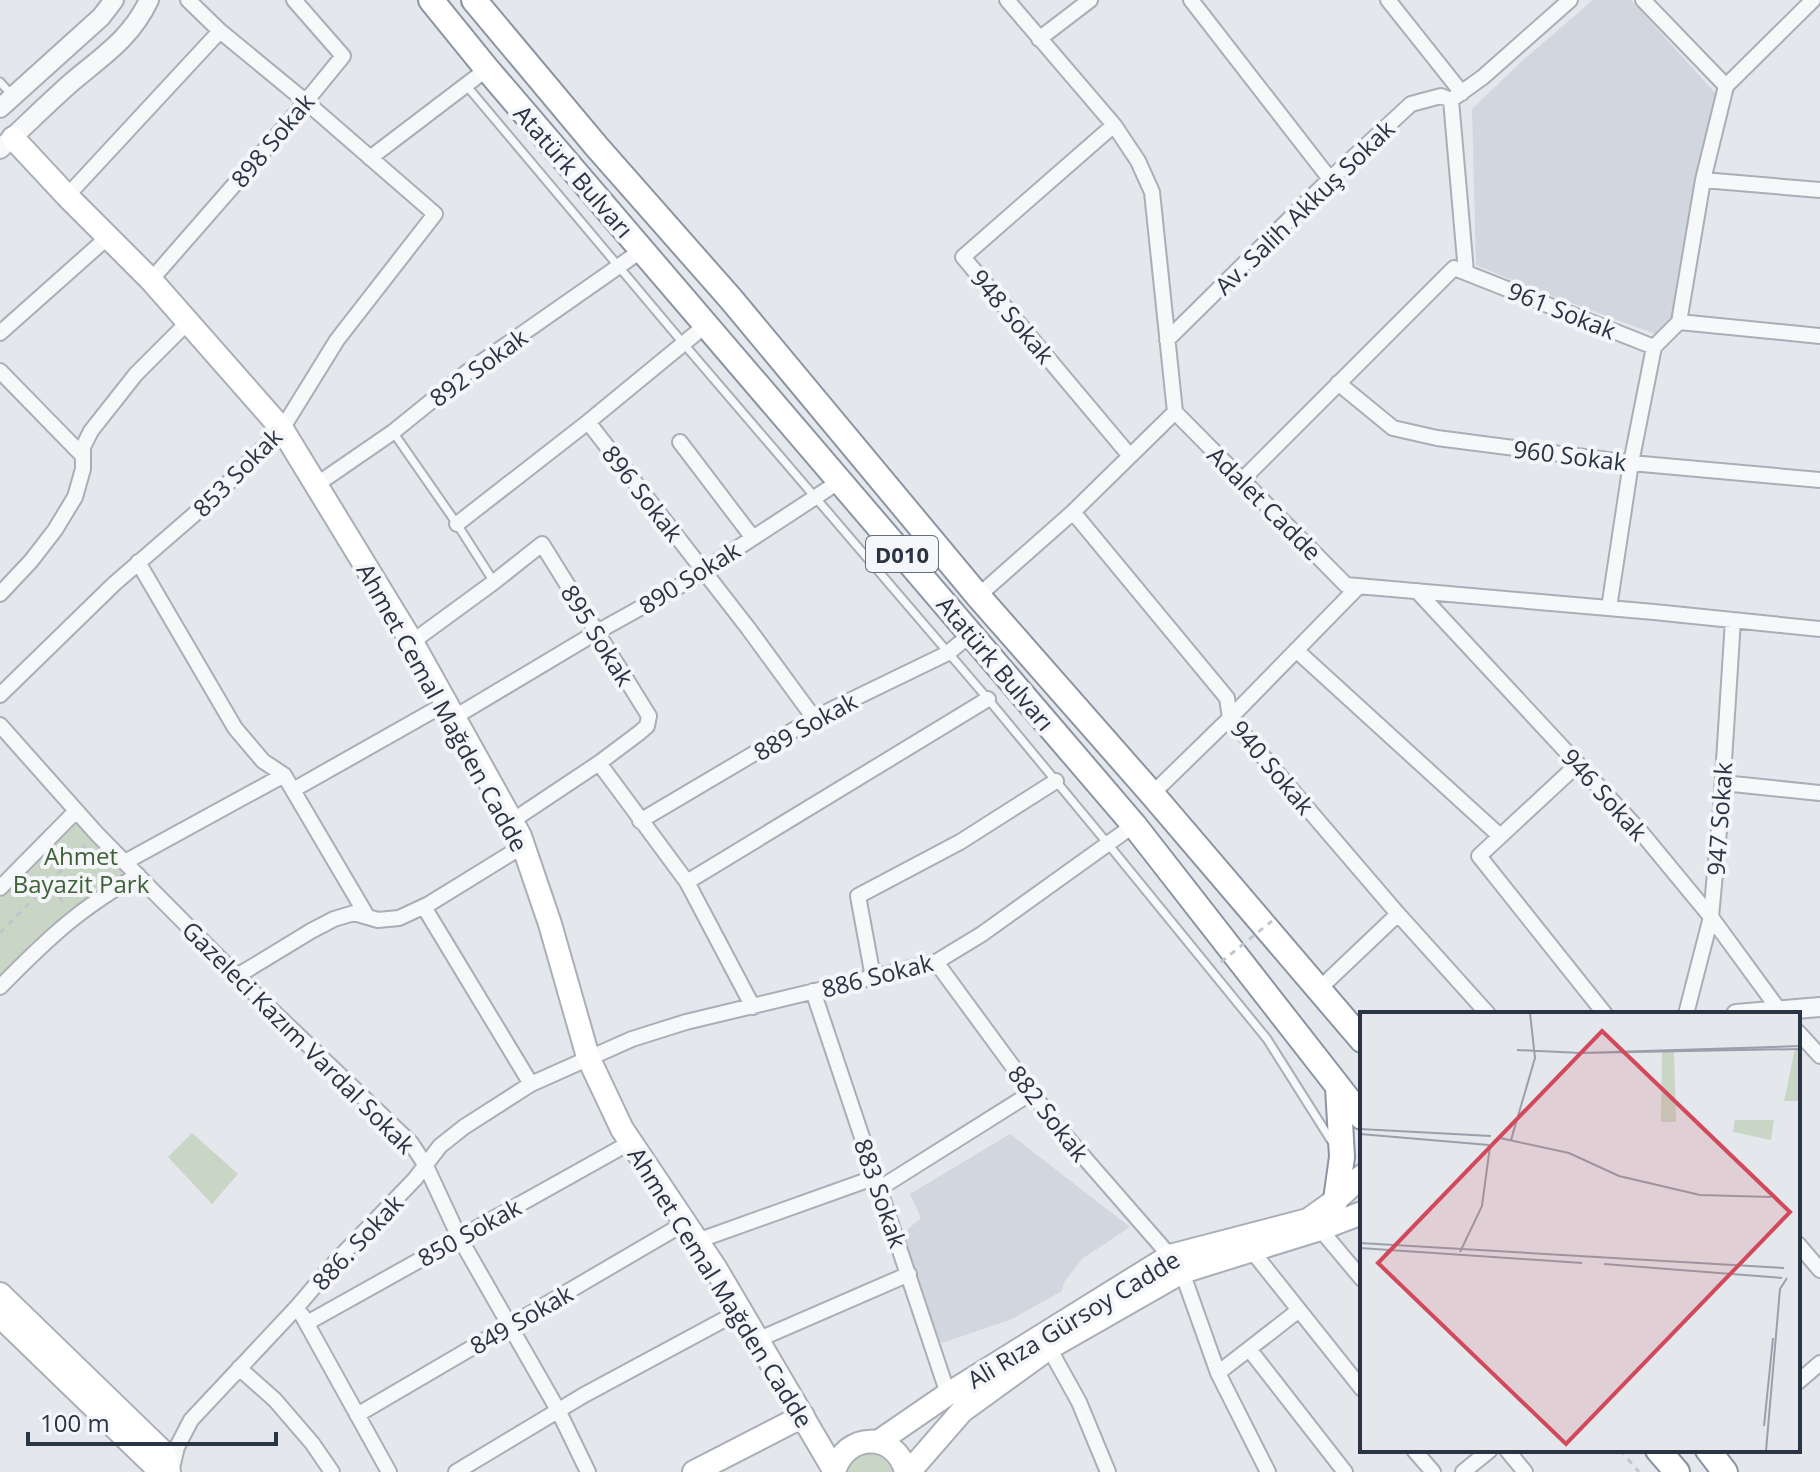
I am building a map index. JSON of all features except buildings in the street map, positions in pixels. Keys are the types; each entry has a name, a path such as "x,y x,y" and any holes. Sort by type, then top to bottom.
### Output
{"highway":[{"name":"Atatürk Bulvarı","path":"431,0 1134,825 1360,1114"},
{"name":"Atatürk Bulvarı","path":"474,0 597,147 731,299 978,596 1360,1038"},
{"path":"1336,1200 1342,1157 1338,1087"},
{"path":"1660,1452 1677,1472"}],"main road":[{"name":"Ahmet Cemal Mağden Cadde","path":"6,144 67,196 151,280 282,429 412,642 512,821 550,924 588,1057 622,1129 740,1311 834,1471"},
{"name":"Ali Rıza Gürsoy Cadde","path":"834,1471 846,1450 867,1441 878,1442 948,1394 1176,1264 1308,1220 1360,1178"},
{"name":"Ali Rıza Gürsoy Cadde","path":"908,1472 962,1411 1049,1348 1176,1264 1252,1251 1360,1214"},
{"path":"0,1294 163,1452 168,1472 160,1470 0,1316"},
{"path":"694,1472 803,1416"},
{"path":"878,1442 898,1454 908,1472"}],"street":[{"path":"4,95 101,17 114,0"},
{"path":"6,144 125,37 141,18 149,0"},
{"path":"188,0 220,31 370,158 487,69"},
{"name":"898 Sokak","path":"151,280 343,56 294,0"},
{"path":"978,596 1073,512 1175,412 1152,192 1138,161 1114,125 1007,0"},
{"path":"1039,39 1090,0"},
{"path":"1191,0 1330,179"},
{"path":"1242,480 1454,268 1466,272 1456,96 1388,0"},
{"path":"1456,96 1570,0"},
{"path":"1643,0 1726,86"},
{"path":"1609,608 1631,463 1654,347 1679,322 1703,180 1726,86 1813,0"},
{"path":"67,196 220,31"},
{"name":"Av. Salih Akkuş Sokak","path":"1167,340 1330,179 1411,104 1441,96 1456,96"},
{"name":"948 Sokak","path":"1114,125 963,257 1130,456"},
{"name":"853 Sokak","path":"0,695 138,562 212,499 282,429 337,340 435,214 370,158"},
{"path":"1703,180 1820,190"},
{"path":"0,333 108,237"},
{"name":"892 Sokak","path":"316,485 393,432 466,373 642,250"},
{"name":"961 Sokak","path":"1466,272 1654,347"},
{"path":"0,594 55,530 75,497 83,469 83,447 91,431 136,374 188,322"},
{"path":"1679,322 1820,336"},
{"path":"457,524 706,325"},
{"path":"0,371 83,456"},
{"name":"960 Sokak","path":"1338,383 1393,428 1437,438 1631,463 1820,480"},
{"name":"Adalet Cadde","path":"1175,412 1346,585 1820,629"},
{"name":"896 Sokak","path":"588,422 814,718"},
{"path":"680,442 753,538"},
{"name":"890 Sokak","path":"293,790 449,711 678,587 840,481"},
{"name":"940 Sokak","path":"1073,512 1227,698 1230,718 1486,1012"},
{"name":"895 Sokak","path":"412,642 542,544 649,716 647,726 639,733 512,821"},
{"path":"138,562 235,728 263,761 284,775 367,916"},
{"path":"1152,794 1359,586"},
{"name":"946 Sokak","path":"1417,591 1640,831 1711,917 1780,1012"},
{"name":"947 Sokak","path":"1687,1012 1711,917 1733,620"},
{"name":"889 Sokak","path":"640,821 814,718 948,653 971,634"},
{"path":"1296,650 1500,836"},
{"path":"687,882 988,699"},
{"name":"Gazeleci Kazım Vardal Sokak","path":"0,725 97,834 237,976 411,1143 426,1166 459,1237 558,1410 588,1472"},
{"path":"599,763 687,882 753,1007"},
{"path":"1578,764 1479,856 1603,1012"},
{"path":"125,862 284,775"},
{"path":"873,977 858,896 960,842 1056,781"},
{"path":"1723,783 1820,793"},
{"path":"0,888 76,811"},
{"name":"886 Sokak","path":"588,1057 686,1022 936,962 982,934 1134,825"},
{"path":"237,976 334,919 354,913 378,920 399,918 424,907 523,846"},
{"path":"0,987 74,918 138,875"},
{"path":"424,907 531,1084"},
{"path":"1318,990 1398,914"},
{"name":"882 Sokak","path":"936,962 1055,1124 1176,1264"},
{"name":"883 Sokak","path":"813,991 948,1394"},
{"path":"1780,1012 1820,1007"},
{"path":"1800,1034 1820,1056"},
{"name":"886. Sokak","path":"168,1472 191,1420 426,1166 440,1146 531,1084 588,1057"},
{"name":"849 Sokak","path":"357,1415 510,1327 691,1232 878,1183 1031,1093"},
{"name":"850 Sokak","path":"307,1323 631,1142"},
{"path":"1320,1229 1360,1277"},
{"path":"1800,1246 1820,1270"},
{"path":"1252,1251 1360,1386"},
{"path":"1176,1264 1218,1373 1268,1472"},
{"path":"757,1340 909,1274"},
{"path":"297,1307 389,1472"},
{"path":"1218,1373 1299,1310"},
{"path":"456,1472 558,1410 740,1311"},
{"path":"1049,1348 1079,1402 1108,1472"},
{"path":"1249,1349 1345,1472"},
{"path":"1800,1380 1820,1363"},
{"path":"239,1368 275,1400 332,1472"},
{"path":"1416,1452 1433,1472"},
{"path":"1463,1472 1488,1452"},
{"path":"1509,1452 1525,1472"}],"lane":[{"path":"466,85 1108,844 1267,1039 1342,1157"},
{"path":"393,432 494,582"}],"path":[{"path":"0,933 97,834"},
{"path":"26,881 47,885 74,918"},
{"path":"1221,962 1272,921"},
{"path":"1622,1452 1639,1472"}],"shaded area":[{"path":"1593,0 1631,0 1716,94 1674,323 1658,335 1476,265 1472,109"},
{"path":"1010,1134 1130,1227 1082,1259 1064,1282 1062,1291 1012,1319 942,1343 903,1233 921,1218 910,1194"}],"green space":[{"name":"Ahmet Bayazit Park","path":"80,816 138,875 108,893 0,989 0,898"},
{"path":"192,1133 238,1174 212,1204 168,1157"},
{"path":"865,1454 882,1458 892,1472 847,1472 851,1462"}]}
